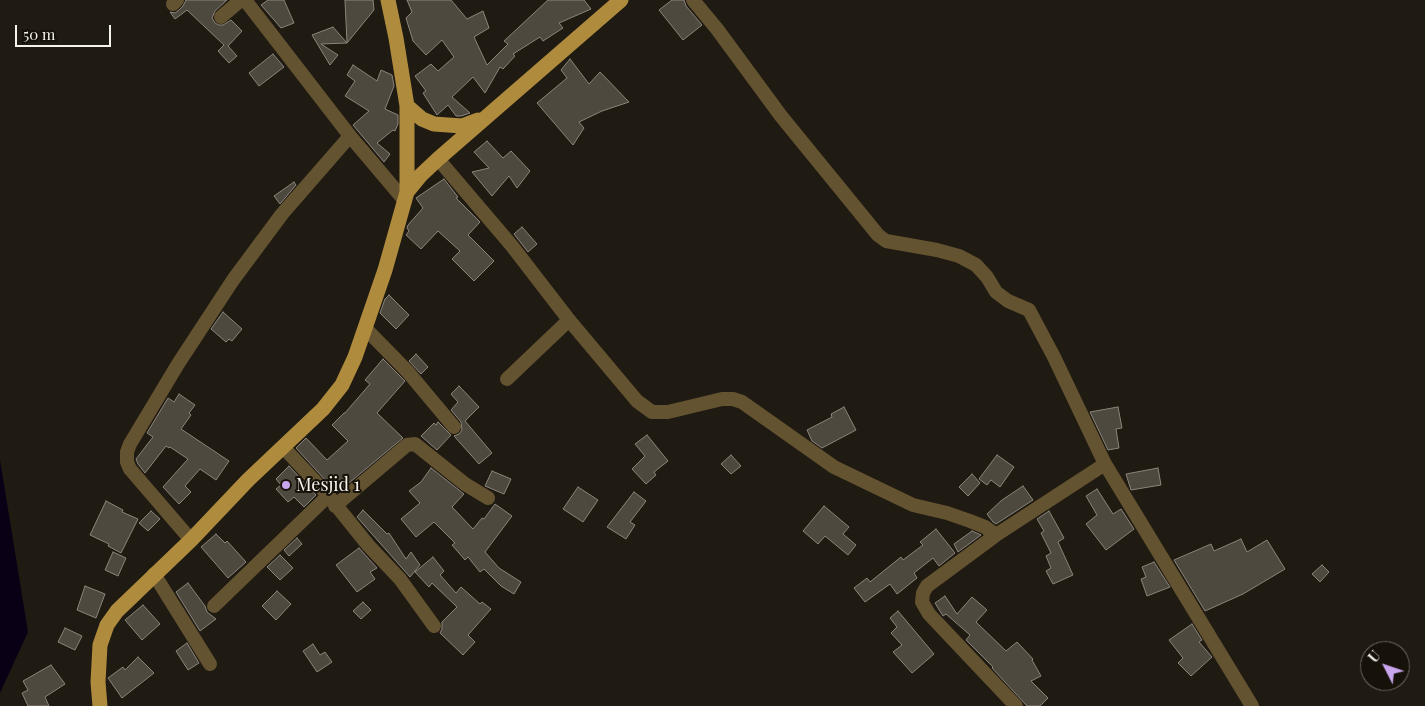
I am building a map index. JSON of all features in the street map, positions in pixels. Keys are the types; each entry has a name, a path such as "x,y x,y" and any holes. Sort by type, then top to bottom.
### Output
{"main road":[{"path":"100,706 98,682 100,645 107,625 117,611 191,540 248,480 323,410 342,385 365,328 385,270 406,197 407,106 388,0"},
{"path":"406,197 421,176 438,158 621,0"},
{"path":"407,106 422,118 434,124 462,126 484,118"}],"street":[{"path":"221,17 241,0"},
{"path":"245,0 350,136 406,197"},
{"path":"693,0 717,29 781,116 878,235 886,241 960,256 976,266 987,277 996,292 1008,301 1029,310 1054,357 1105,464 1252,706"},
{"path":"191,540 130,469 127,462 127,452 130,444 178,364 233,280 282,214 350,136"},
{"path":"438,158 637,401 652,412 668,412 722,399 733,399 742,402 834,467 913,505 970,521 996,535"},
{"path":"507,379 569,320"},
{"path":"365,328 408,372 454,427"},
{"path":"214,606 332,501 407,445 415,444 465,484 488,498"},
{"path":"283,447 400,579 434,626"},
{"path":"1016,706 929,614 922,602 923,593 927,586 996,535 1105,464"},
{"path":"154,574 210,664"}],"shaded area":[{"path":"0,460 28,632 0,693"}],"building":[{"path":"186,0 227,0 215,11 212,18 219,25 223,25 231,20 242,31 228,46 237,56 229,63 218,51 224,45 187,10 175,19 170,12 175,13 179,10"},
{"path":"268,0 284,0 294,23 281,28 261,5"},
{"path":"345,0 373,0 374,10 347,43"},
{"path":"407,0 451,0 467,19 483,11 489,28 474,37 487,65 508,44 504,41 548,0 584,0 591,9 559,23 563,28 543,41 540,37 513,54 515,56 503,69 500,67 485,93 473,77 452,97 470,113 456,116 448,105 437,115 423,93 426,91 415,76 431,64 438,71 454,57 442,40 426,55 413,41 406,18 412,12"},
{"path":"672,0 684,0 686,6 702,25 683,40 659,10"},
{"path":"333,27 347,43 321,44 338,55 330,65 312,35"},
{"path":"273,54 284,67 259,86 249,73"},
{"path":"570,59 589,84 600,72 629,102 602,111 579,122 584,128 573,145 537,103 567,78 561,70"},
{"path":"353,65 377,81 381,70 392,75 394,86 385,109 398,115 398,124 395,131 393,130 377,143 390,154 384,162 353,125 369,111 345,96 355,81 347,75"},
{"path":"487,141 503,158 511,151 530,171 517,188 509,176 492,196 472,172 489,168 474,152"},
{"path":"444,179 458,197 456,198 480,222 468,235 494,261 474,281 452,259 460,251 438,231 421,249 406,235 409,231 408,225 423,208 416,198"},
{"path":"294,182 296,185 280,204 274,196"},
{"path":"522,227 537,244 528,252 514,234"},
{"path":"389,295 409,315 396,329 380,313 385,299"},
{"path":"223,312 242,329 232,341 229,339 226,342 211,329"},
{"path":"416,354 428,367 421,374 409,361"},
{"path":"383,359 405,381 377,413 403,438 337,493 296,448 306,438 327,460 348,441 332,425 370,384 365,380"},
{"path":"459,386 479,407 465,421 492,453 479,464 454,436 462,430 461,422 451,410 458,402 451,394"},
{"path":"179,394 195,405 189,413 191,415 181,429 229,461 216,480 200,469 185,486 191,492 179,504 163,487 188,459 166,446 145,473 136,459 153,437 147,433 168,398 174,402"},
{"path":"844,407 856,430 822,448 812,441 807,430 832,417 831,414"},
{"path":"1118,407 1122,428 1116,429 1119,448 1108,450 1090,412"},
{"path":"438,422 451,435 437,450 421,436 434,423 436,425"},
{"path":"647,435 668,461 654,472 656,475 646,484 632,469 645,456 635,444"},
{"path":"731,455 741,466 731,474 721,464"},
{"path":"997,455 1014,467 1000,487 991,480 987,485 979,479"},
{"path":"289,466 316,495 304,507 294,497 288,502 276,489 281,485 276,479"},
{"path":"431,468 464,494 452,507 473,529 482,518 484,519 495,504 512,516 485,552 499,568 521,582 514,594 501,586 484,569 480,572 468,557 465,560 452,545 455,543 434,522 416,537 401,519 420,503 409,491 421,482"},
{"path":"1158,468 1161,485 1131,490 1126,474"},
{"path":"492,471 511,479 504,494 485,486"},
{"path":"972,474 980,483 968,496 959,487"},
{"path":"1023,486 1033,500 996,524 993,522 987,514 1002,500"},
{"path":"578,487 598,500 583,522 563,509"},
{"path":"1097,489 1113,514 1121,509 1134,529 1106,550 1086,524 1097,515 1086,496"},
{"path":"634,492 646,501 630,522 635,525 626,539 607,527"},
{"path":"106,501 123,510 122,512 138,519 121,553 108,546 109,544 90,535"},
{"path":"824,506 849,527 843,534 856,545 848,555 825,536 818,544 803,531"},
{"path":"363,510 387,534 389,533 406,559 411,552 420,565 410,577 357,517"},
{"path":"151,511 160,519 148,531 139,523"},
{"path":"1049,511 1064,538 1058,542 1073,575 1053,584 1046,571 1051,568 1046,556 1051,553 1041,533 1044,531 1037,519"},
{"path":"936,529 955,553 939,566 933,558 914,573 917,578 897,594 890,584 865,602 854,588 867,578 870,582 901,557 903,560 923,545 920,542"},
{"path":"972,531 981,535 958,552 954,544"},
{"path":"216,534 225,543 227,541 246,562 228,578 201,547"},
{"path":"297,538 302,544 289,556 284,550"},
{"path":"1241,539 1247,552 1267,540 1285,569 1243,594 1205,611 1174,560 1211,544 1214,551"},
{"path":"359,548 377,568 370,572 375,579 357,592 336,565"},
{"path":"113,552 126,558 118,576 105,570"},
{"path":"280,555 293,568 280,580 267,567"},
{"path":"433,557 444,571 440,575 456,593 461,587 480,604 482,602 491,609 468,635 475,642 463,655 440,633 442,622 457,607 432,583 429,587 415,572"},
{"path":"1154,562 1170,587 1147,596 1141,579 1146,577 1142,567"},
{"path":"1322,565 1329,572 1320,582 1312,574"},
{"path":"188,583 205,606 207,612 216,619 200,631 176,592"},
{"path":"85,586 105,594 96,618 77,610"},
{"path":"277,591 291,604 276,620 262,606"},
{"path":"945,596 957,614 972,597 987,610 976,622 1006,651 1017,642 1033,659 1041,676 1031,681 1048,698 1040,706 1027,706 993,667 966,640 970,635 946,614 943,616 935,603"},
{"path":"363,602 371,610 361,619 353,611"},
{"path":"143,605 160,624 142,640 125,620"},
{"path":"898,611 934,654 912,673 893,652 902,645 891,633 897,627 890,618"},
{"path":"1192,624 1202,640 1199,642 1212,657 1191,676 1178,663 1183,658 1169,640"},
{"path":"65,628 82,636 75,650 58,642"},
{"path":"187,643 199,663 188,670 176,651"},
{"path":"313,644 320,655 325,652 332,662 317,672 303,651"},
{"path":"138,657 154,673 122,698 108,678 123,667 125,670"},
{"path":"51,665 65,684 45,697 49,706 28,706 22,693 28,690 23,681"}],"place":[{"name":"Mesjid 1","path":"286,485"}]}
